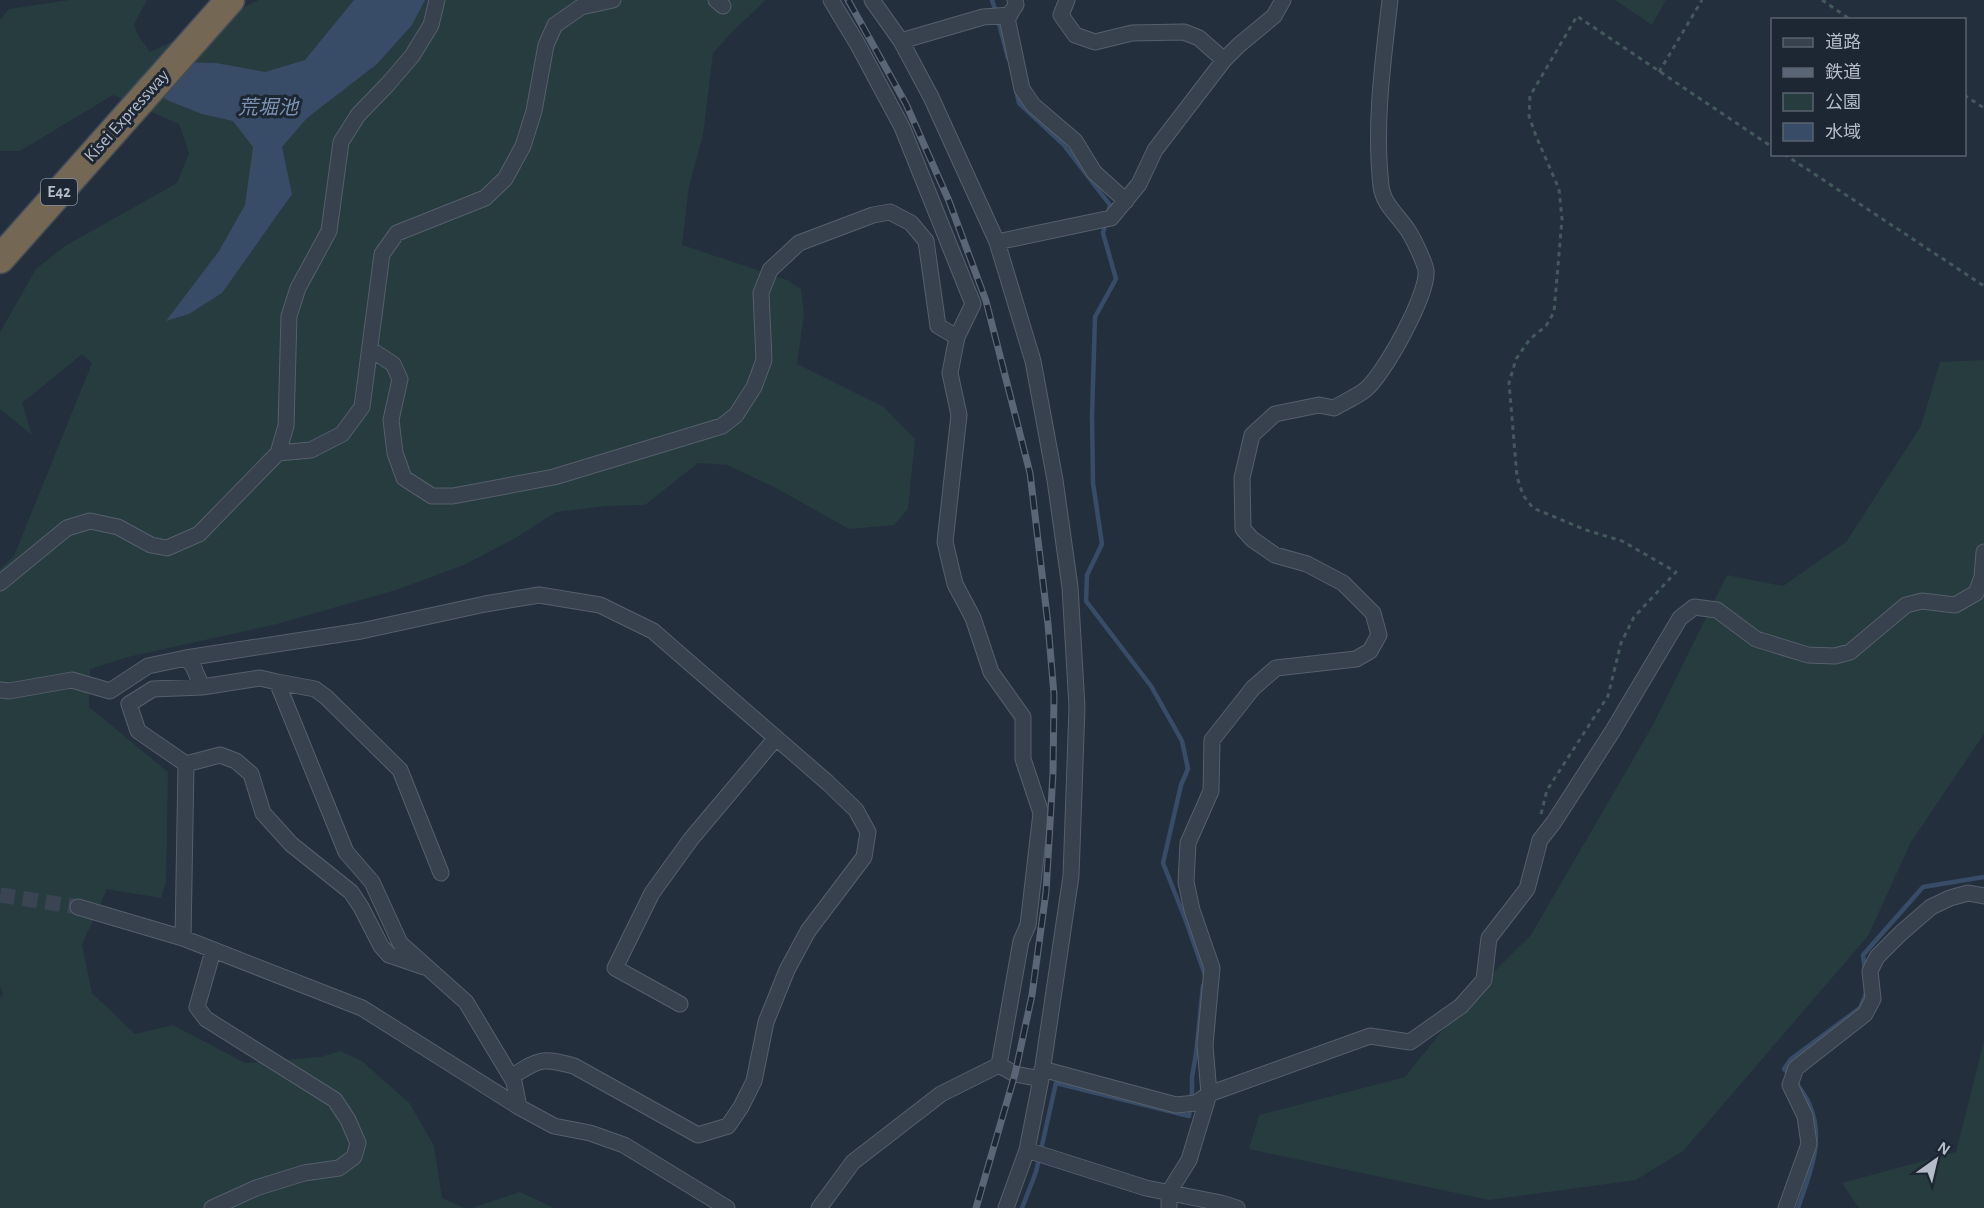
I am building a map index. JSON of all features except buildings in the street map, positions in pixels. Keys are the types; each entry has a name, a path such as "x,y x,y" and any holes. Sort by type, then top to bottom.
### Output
{"highway":[{"name":"Kisei Expressway","path":"0,259 230,0"}],"street":[{"path":"0,584 67,528 90,521 118,527 151,545 167,548 199,534 278,453 286,426 289,315 298,288 329,231 341,142 358,115 412,56 431,25 436,0"},
{"path":"278,453 311,450 342,434 362,407 382,254 397,233 485,198 504,179 523,146 534,111 546,45 555,25 581,7 613,0"},
{"path":"831,0 902,127 973,303 957,337 950,373 958,415 945,542 955,584 973,618 991,672 1023,717 1023,759 1041,813 1028,925 1021,941 999,1065"},
{"path":"872,0 901,41 931,97 997,242 1033,361 1055,480 1070,587 1077,707 1071,876 1042,1074 1027,1150 1006,1208"},
{"path":"1067,0 1061,15 1075,35 1095,42 1132,33 1184,32 1199,38 1224,60"},
{"path":"997,242 1111,218 1139,184 1155,150 1224,60 1274,16 1283,0"},
{"path":"1169,1208 1169,1192 1189,1160 1209,1094 1205,1045 1212,968 1192,910 1186,882 1188,843 1211,791 1212,740 1252,688 1276,668 1356,658 1370,651 1380,635 1373,613 1343,583 1307,564 1275,555 1252,539 1243,529 1242,478 1252,435 1275,414 1319,405 1334,408 1365,390 1383,371 1421,297 1426,270 1409,232 1390,209 1381,189 1378,107 1390,0"},
{"path":"901,41 1013,7"},
{"path":"1013,7 1007,18 1022,89 1033,105 1075,141 1094,172 1126,201"},
{"path":"370,349 393,363 400,379 391,420 395,453 404,478 432,496 442,496 554,477 722,426 736,415 754,387 764,360 761,293 770,270 799,243 873,215 890,212 911,223 926,241 938,326 957,337"},
{"path":"999,1065 1016,1074 1042,1074 1176,1105 1196,1103 1209,1094 1370,1036 1410,1042 1461,1006 1484,980 1489,938 1527,889 1540,840 1605,742 1680,618 1694,607 1717,610 1756,639 1808,655 1835,656 1850,652 1906,605 1922,601 1955,605 1976,593 1982,578 1984,552"},
{"path":"0,690 72,680 110,691 148,666 361,631 485,604 539,595 600,604 652,631 828,783 856,810 868,832 864,857 808,931 787,970 766,1022 754,1081 728,1126 698,1135 574,1066 553,1060 536,1061 511,1077"},
{"path":"186,658 193,666 202,687"},
{"path":"429,968 389,955 381,946 351,892 291,844 263,813 251,774 236,761 220,755 186,764 138,731 129,704 153,689 202,687 260,678 315,689 400,770 441,873"},
{"path":"277,682 346,852 372,882 400,943 466,1002 514,1082 519,1107"},
{"path":"680,1004 615,968 652,893 691,839 776,738"},
{"path":"183,938 186,764"},
{"path":"1786,1208 1809,1144 1805,1116 1790,1085 1796,1068 1865,1014 1873,999 1870,971 1877,957 1900,933 1930,907 1950,898 1968,893 1984,896"},
{"path":"78,907 183,938 362,1008 519,1107 554,1126 590,1133 624,1145 727,1208"},
{"path":"213,951 197,1007 206,1019 334,1100 348,1120 358,1143 354,1157 339,1167 304,1173 256,1188 213,1208"},
{"path":"819,1208 853,1162 941,1095 999,1065"},
{"path":"1027,1150 1146,1188 1237,1208"}],"path":[{"path":"1659,72 1702,0"},
{"path":"1822,0 1848,18"},
{"path":"1540,840 1541,808 1547,790 1608,696 1621,643 1634,617 1676,572 1622,541 1586,530 1533,508 1523,495 1520,486 1509,383 1516,359 1530,339 1546,326 1554,312 1562,219 1559,189 1529,116 1530,96 1577,16 1771,146"},
{"path":"1966,96 1984,108"},
{"path":"1787,156 1984,286"}],"green space":[{"path":"69,0 147,0 134,24 138,35 150,52 259,0 766,0 713,53 703,135 689,186 682,245 787,280 801,289 804,314 797,364 884,407 915,439 908,509 894,525 849,529 774,487 727,465 698,463 645,505 607,506 556,512 514,539 464,565 396,590 277,624 128,657 90,669 89,707 168,772 166,882 161,898 107,889 82,945 92,993 135,1034 173,1025 245,1063 321,1057 340,1051 362,1061 410,1104 434,1146 442,1198 464,1208 0,1208 0,998 3,994 0,987 0,569 14,556 92,363 82,354 22,403 32,435 0,409 0,332 36,269 65,246 177,183 189,153 179,124 113,95 20,151 0,151 0,20 9,9"},
{"path":"1615,0 1666,0 1652,25"},
{"path":"1984,360 1984,734 1911,842 1868,936 1683,1151 1636,1180 1489,1200 1249,1149 1259,1115 1405,1077 1470,996 1531,935 1653,725 1727,575 1783,586 1846,542 1921,426 1940,362"},
{"path":"1984,1041 1984,1208 1859,1208 1842,1183 1956,1152"},
{"path":"520,1192 554,1208 472,1208"}],"water":[{"name":"荒堀池","path":"354,0 425,0 412,25 377,64 307,118 282,147 292,194 222,293 189,314 166,321 219,251 245,205 253,147 233,121 202,114 169,101 136,82 156,62 216,63 265,72 305,60"}],"waterway":[{"path":"992,0 996,12"},
{"path":"998,20 1008,58"},
{"path":"1016,90 1019,103 1063,144 1110,205 1108,213"},
{"path":"1106,221 1103,233 1116,279 1095,317 1092,416 1093,483 1102,544 1087,575 1086,601 1151,686 1182,741 1188,769 1181,785 1163,863 1205,975"},
{"path":"1865,970 1863,955 1923,887 1984,877"},
{"path":"1022,1208 1036,1172 1056,1083 1189,1116 1203,986"},
{"path":"1789,1074 1784,1069 1791,1059 1860,1008 1867,991"},
{"path":"1798,1085 1809,1103 1814,1119 1816,1145 1811,1170 1798,1208"}],"tunnel":[{"path":"0,895 78,907"}],"railway":[{"path":"848,0 906,104 949,201 986,301 1030,473 1048,624 1054,695 1053,773 1046,892 1032,995 1015,1074 976,1208"}]}
